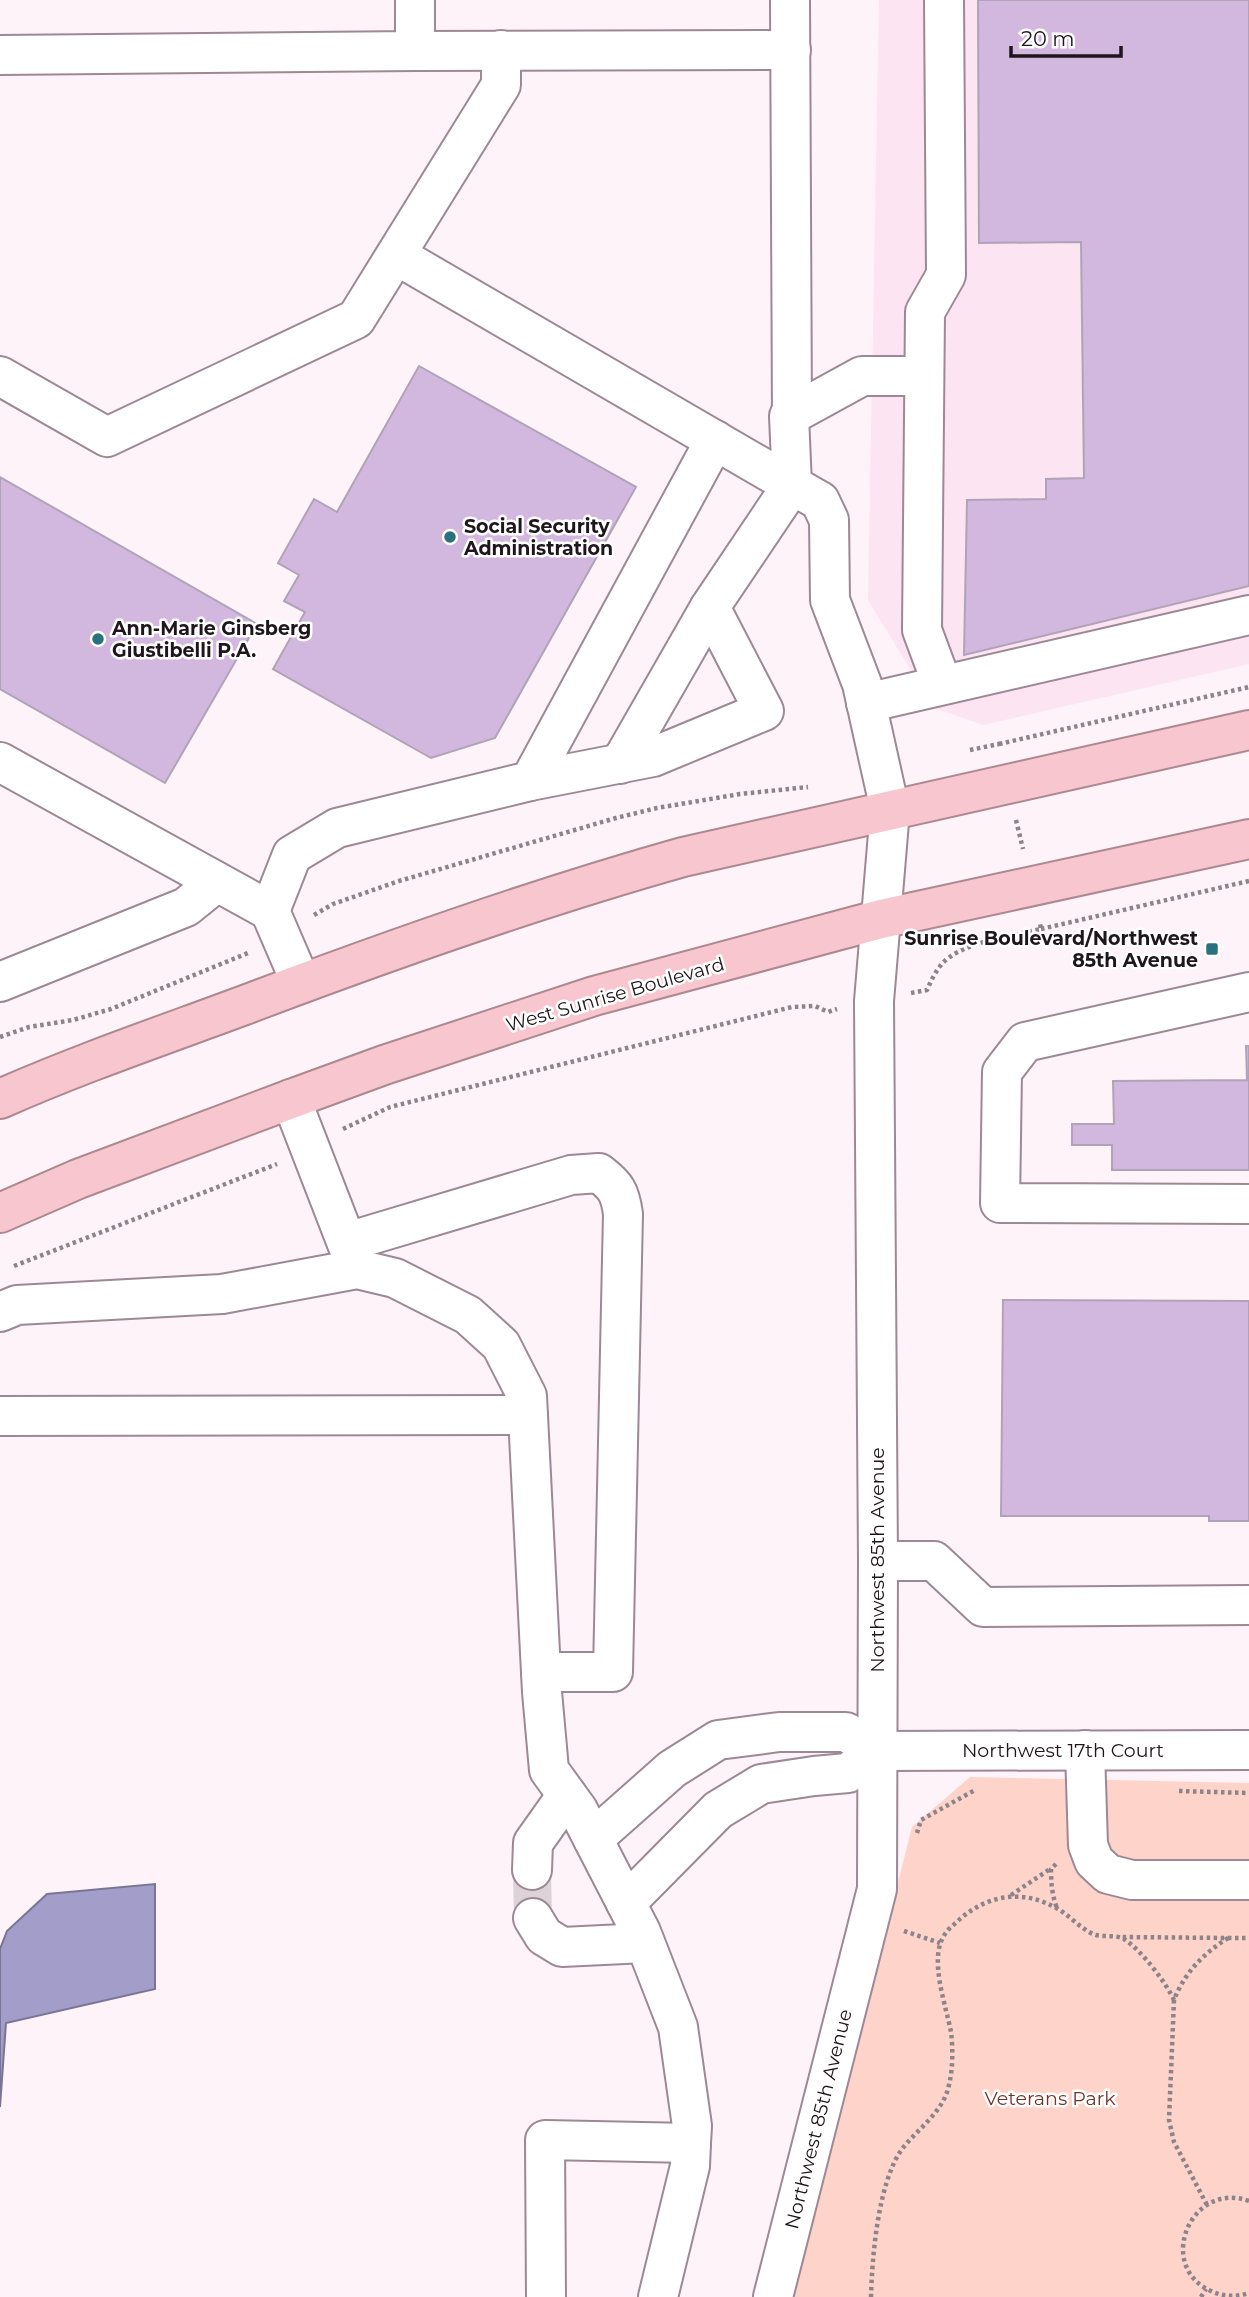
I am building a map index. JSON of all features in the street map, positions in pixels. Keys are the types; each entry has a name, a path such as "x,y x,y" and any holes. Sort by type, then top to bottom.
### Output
{"highway":[{"path":"0,1099 301,984 594,882 683,857 1249,730"},
{"name":"West Sunrise Boulevard","path":"0,1213 78,1179 384,1065 594,996 881,919 1249,839"}],"street":[{"path":"415,0 415,51"},
{"path":"790,0 792,415"},
{"path":"942,684 922,630 925,312 946,275 944,0"},
{"path":"0,376 107,437 356,319 501,85 501,50"},
{"path":"0,55 790,50"},
{"name":"Northwest 85th Avenue","path":"396,255 820,501 829,520 830,600 862,684 890,810 874,1001 878,1561 877,1889 773,2297"},
{"path":"620,764 710,607 792,485 789,416 862,376 924,376"},
{"path":"530,782 715,440"},
{"path":"270,911 292,855 337,828 530,782 653,757 764,711 710,607"},
{"path":"866,703 1249,615"},
{"path":"0,762 270,911 301,984"},
{"path":"0,982 186,907 217,882"},
{"path":"1249,992 1025,1042 1002,1072 1000,1203 1249,1204"},
{"path":"292,1099 352,1255 468,1315 501,1345 527,1396 541,1672 549,1770 578,1810 626,1903 678,2027 692,2126 690,2166 659,2297"},
{"path":"0,1312 17,1304 222,1294 352,1255 571,1175 599,1173 615,1185 623,1214 613,1672 541,1672"},
{"path":"0,1416 528,1415"},
{"path":"878,1561 934,1561 983,1607 1249,1605"},
{"path":"593,1839 671,1769 718,1740 779,1732 846,1732 877,1751 848,1773 761,1784 718,1810 626,1903"},
{"path":"1085,1750 1088,1845 1094,1861 1108,1874 1132,1880 1249,1880"},
{"name":"Northwest 17th Court","path":"877,1751 1249,1750"},
{"path":"532,1870 533,1843 567,1795"},
{"path":"533,1919 544,1936 562,1947 645,1943"},
{"path":"546,2297 545,2140 691,2143"}],"path":[{"path":"999,744 1249,687"},
{"path":"1041,929 1249,881"},
{"path":"917,1833 920,1820 979,1788"},
{"path":"1168,1791 1249,1793"},
{"path":"1010,1896 1051,1869"},
{"path":"871,2297 876,2234 885,2190 897,2156 942,2103 949,2087 951,2033 942,2001 939,1969 940,1943 946,1932 967,1914 992,1899 1010,1896 1045,1903 1058,1909 1094,1935 1249,1938"},
{"path":"895,1928 940,1943"},
{"path":"1122,1937 1154,1969 1167,1985 1174,2000"},
{"path":"1207,2205 1174,2143 1169,2120 1174,2000 1188,1972 1212,1948 1228,1938"},
{"path":"1249,2201 1232,2198 1207,2205 1192,2220 1183,2239 1187,2268 1206,2289 1231,2296 1249,2293"},
{"path":"1201,2297 1206,2289"}],"shaded area":[{"path":"879,0 1249,0 1249,664 983,725 934,708 868,600"},
{"path":"155,1884 155,1989 6,2023 0,2107 0,1949 7,1931 47,1894"}],"green space":[{"name":"Veterans Park","path":"970,1777 1249,1783 1249,2297 793,2297 912,1827"}],"building":[{"path":"978,0 1249,0 1249,586 964,655 967,500 1046,499 1046,479 1084,478 1081,242 979,243"},
{"name":"Social Security Administration","path":"419,366 636,487 495,738 431,758 273,669 305,612 284,601 299,575 278,563 314,499 337,512"},
{"path":"0,477 257,624 165,783 0,689"},
{"path":"1246,1046 1249,1046 1249,1170 1112,1170 1112,1145 1072,1145 1072,1124 1114,1124 1113,1081 1247,1080"},
{"path":"1003,1300 1249,1301 1249,1521 1209,1521 1209,1516 1001,1516"}],"tunnel":[{"path":"532,1870 533,1918"}],"place":[{"name":"Social Security Administration","path":"450,537"},
{"name":"Ann-Marie Ginsberg Giustibelli P.A.","path":"98,639"},
{"name":"Sunrise Boulevard/Northwest 85th Avenue","path":"1212,949"}]}
